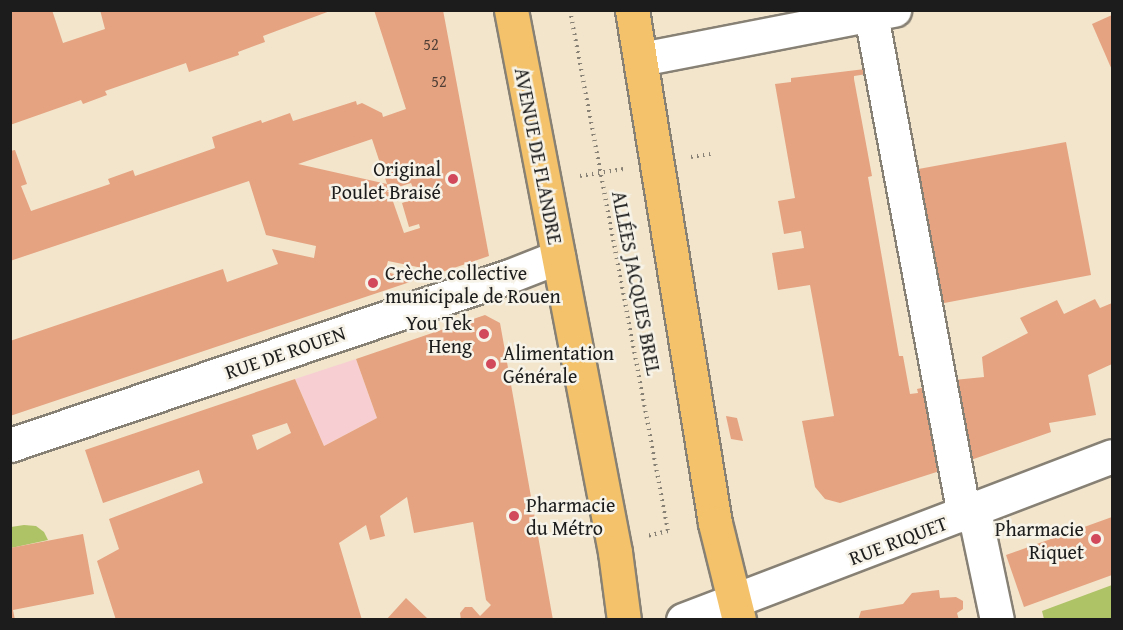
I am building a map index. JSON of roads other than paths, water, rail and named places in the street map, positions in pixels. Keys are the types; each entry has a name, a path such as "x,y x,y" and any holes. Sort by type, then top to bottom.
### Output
{"main road":[{"name":"AVENUE DE FLANDRE","path":"511,10 615,552 624,620"},
{"path":"632,10 715,523 737,611"}],"street":[{"path":"641,59 882,13 969,513 997,620"},
{"name":"RUE DE ROUEN","path":"10,445 507,277 558,257"},
{"name":"RUE RIQUET","path":"683,620 737,611 969,513 1113,456"}],"place":[{"name":"Original Poulet Braisé","path":"453,179"},
{"name":"Crèche collective municipale de Rouen","path":"373,283"},
{"name":"You Tek Heng","path":"484,334"},
{"name":"Alimentation Générale","path":"491,364"},
{"name":"Pharmacie du Métro","path":"514,516"},
{"name":"Pharmacie Riquet","path":"1096,539"}]}
